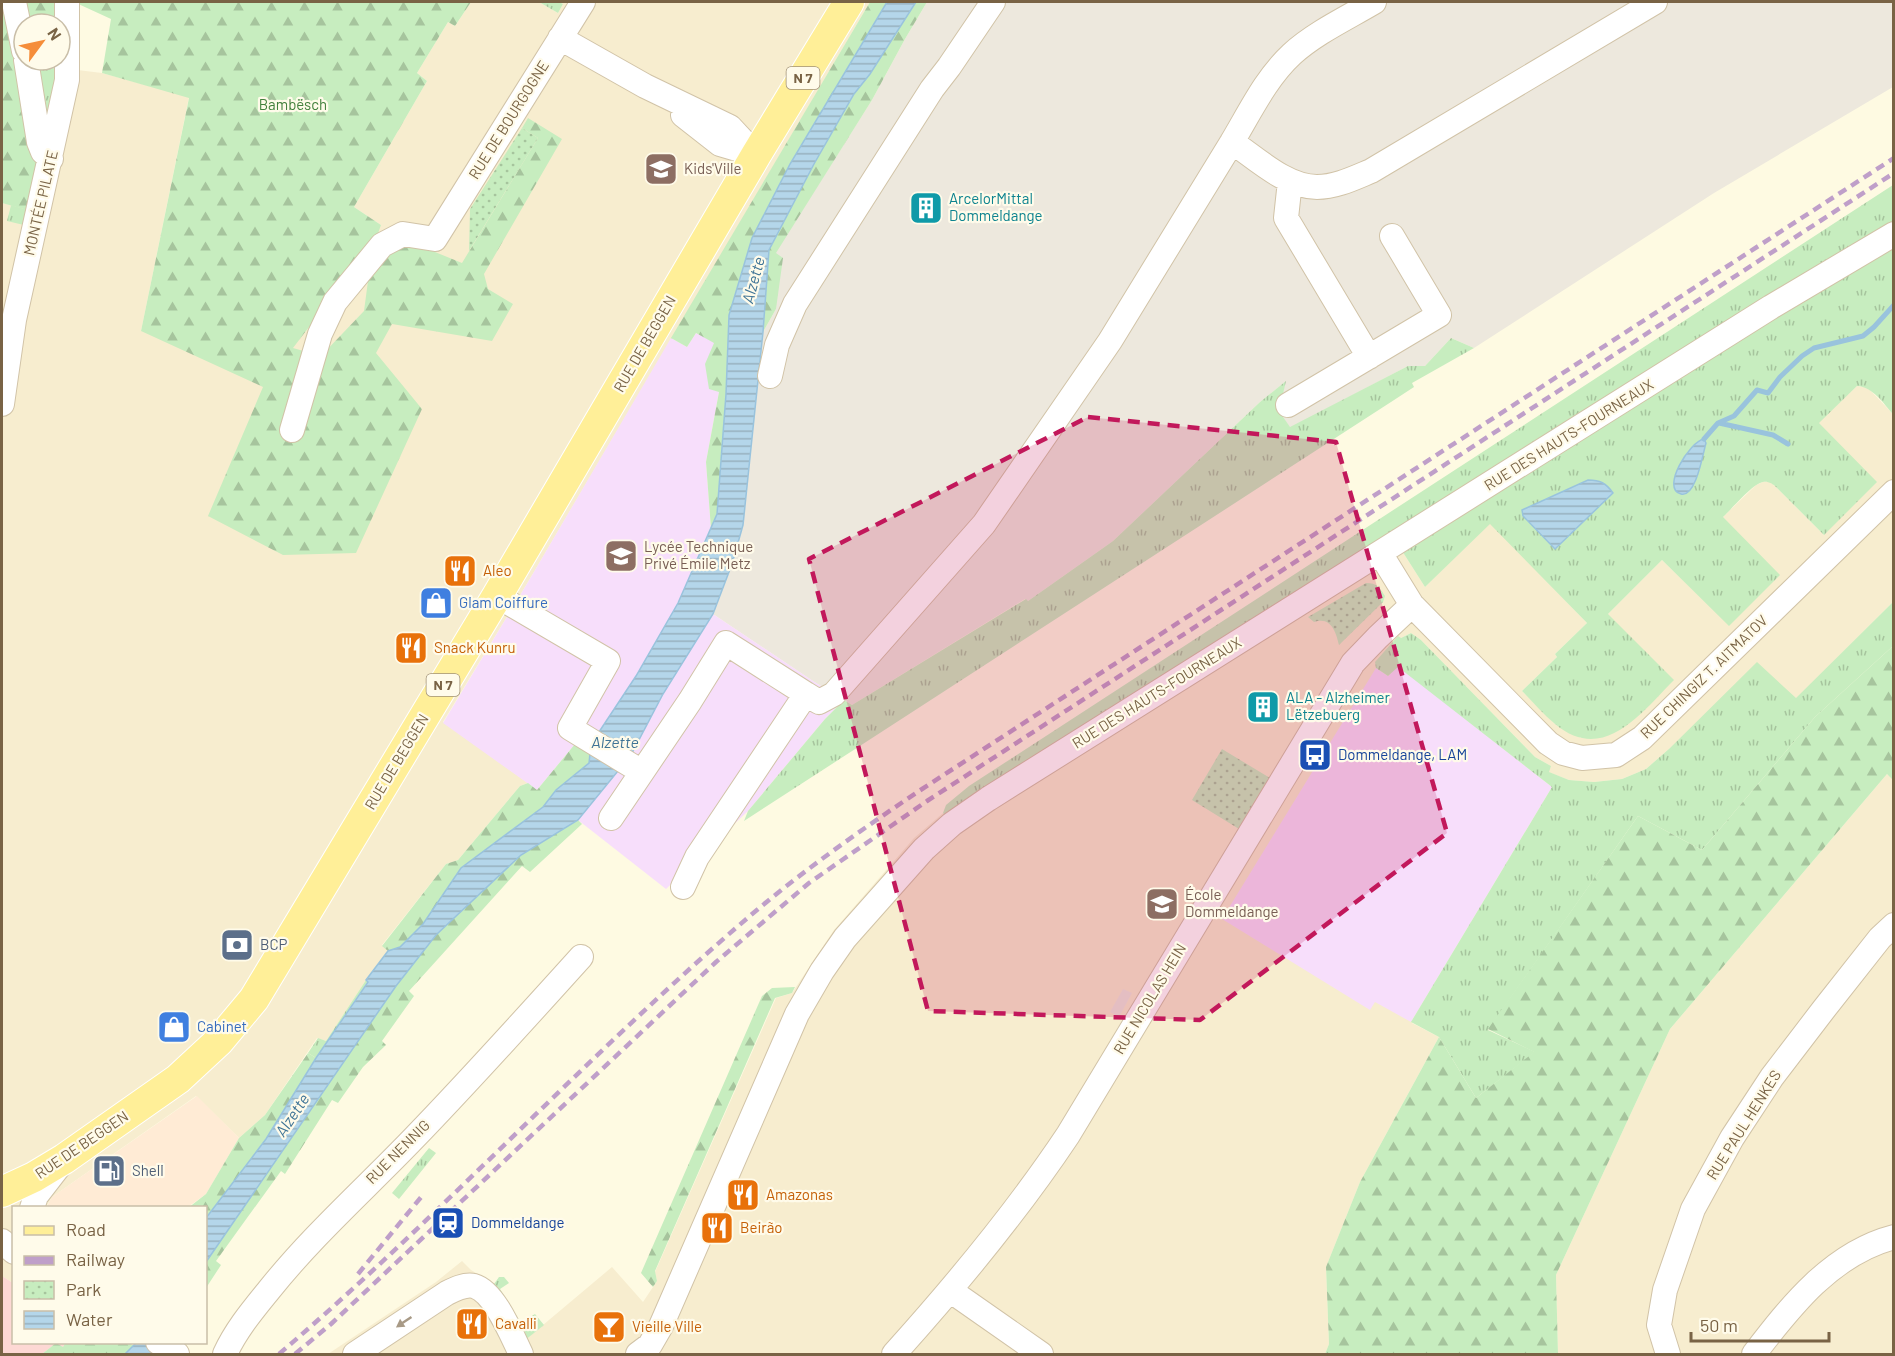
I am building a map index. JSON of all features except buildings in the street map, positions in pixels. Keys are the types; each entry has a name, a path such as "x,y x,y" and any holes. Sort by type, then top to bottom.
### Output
{"main road":[{"name":"RUE DE BEGGEN","path":"2,1192 64,1159 178,1079 219,1041 254,999 497,596 756,155 849,2"}],"street":[{"name":"MONTÉE PILATE","path":"2,404 14,320 67,80 67,2"},
{"name":"RUE DE BOURGOGNE","path":"292,430 320,334 335,302 382,245 403,234 435,239 583,2"},
{"path":"770,376 777,345 795,304 932,89 950,67 993,2"},
{"path":"610,818 636,768 690,701 726,643 819,702 834,694 984,524 1110,341 1276,72 1293,53 1330,27 1374,2"},
{"path":"1232,142 1290,181 1317,187 1346,182 1371,171 1655,2"},
{"path":"560,38 645,86 730,127 756,155"},
{"path":"28,72 39,142 43,152 51,159"},
{"path":"1290,181 1286,218 1369,357"},
{"name":"RUE DES HAUTS-FOURNEAUX","path":"651,1351 797,1014 822,971 845,938 924,849 952,824 988,799 1771,307 1893,234"},
{"path":"1288,405 1439,315 1392,236"},
{"name":"RUE CHINGIZ T. AITMATOV","path":"1380,553 1412,605 1548,742 1563,753 1582,758 1616,755 1642,738 1893,492"},
{"path":"497,596 609,661 570,729 636,768"},
{"name":"RUE NICOLAS HEIN","path":"894,1354 951,1291 1034,1187 1068,1135 1353,663 1412,605"},
{"path":"683,887 697,857 806,694"},
{"name":"RUE PAUL HENKES","path":"1668,1354 1659,1324 1665,1290 1693,1209 1732,1138 1772,1077 1893,925"},
{"name":"RUE NENNIG","path":"225,1354 232,1338 295,1258 413,1139 581,957"},
{"path":"33,1206 36,1196 64,1159"},
{"path":"1754,1354 1804,1292 1864,1248 1893,1238"},
{"path":"356,1354 447,1293 459,1287 474,1286 486,1294 495,1305 521,1354"},
{"path":"951,1291 1041,1354"},
{"path":"161,1344 177,1354"}],"highlighted area":[{"path":"1088,417 1336,442 1447,833 1200,1020 928,1011 809,559"}],"shaded area":[{"path":"471,2 539,2 558,13 563,4 559,2 870,2 443,722 528,783 520,786 458,860 446,864 382,945 388,951 326,1041 317,1038 265,1115 239,1138 196,1096 52,1197 47,1206 12,1206 12,1282 2,1276 2,203 11,205 7,221 60,72 72,72 72,69 102,73 189,97 141,331 381,225 354,207 427,81 417,73 448,22 455,26"},
{"path":"927,2 1893,2 1893,87 1714,193 1474,348 1451,338 1425,366 1408,366 1290,428 1279,411 1285,382 1260,402 1113,541 1028,601 1025,599 852,705 713,614 732,564 743,525 763,332 776,309 775,253 872,100"},
{"name":"Lycée Technique Privé Émile Metz","path":"696,333 714,342 719,392 706,462 711,529 678,603 636,676 591,744 580,738 537,790 443,723 671,338 687,347"},
{"path":"1857,386 1870,390 1893,414 1893,602 1796,699 1670,748 1646,769 1622,779 1594,782 1569,780 1548,772 1551,766 1535,757 1421,640 1411,633 1401,638 1376,668 1412,1023 1439,1037 1360,1182 1326,1267 1329,1344 1325,1354 328,1354 436,1282 462,1261 471,1270 494,1284 524,1341 612,1267 643,1302 657,1281 655,1272 776,998 792,993 834,930 914,838 943,813 952,824 1397,543 1425,587 1490,523 1587,623 1555,654 1557,657 1522,691 1556,725 1581,738 1608,614 1662,560 1729,625 1723,517 1756,485 1770,482 1824,535 1819,422"},
{"name":"Lycée Technique Privé Émile Metz","path":"713,614 844,700 825,719 748,811 666,889 578,820 631,755 663,694"},
{"path":"1398,666 1552,787 1411,1022 1375,1002 1370,1010 1222,919 1376,668 1388,676"},
{"path":"1887,774 1894,780 1893,1354 1558,1354 1556,1275 1670,1029"},
{"path":"1123,989 1132,993 1119,1017 1110,1012"},
{"path":"197,1096 239,1138 206,1194 189,1206 47,1206 52,1197"},
{"path":"2,1276 12,1282 12,1344 55,1344 42,1354 2,1354"}],"green space":[{"path":"2,2 61,2 61,12 12,12 12,72 29,72 39,170 31,211 2,203"},
{"name":"Bambësch","path":"74,2 471,2 455,26 448,22 417,73 427,81 354,207 381,225 376,239 293,348 321,356 364,311 370,266 408,241 462,263 538,138 522,128 528,118 562,139 484,274 488,289 513,304 492,341 392,324 376,353 422,409 356,553 283,555 208,516 263,387 141,331 189,98 102,73 111,19"},
{"path":"539,2 559,2 563,4 558,13"},
{"path":"870,2 887,2 790,164 752,238 729,315 717,514 711,529 706,462 719,392 709,389 705,364 714,343 696,333 687,347 671,338"},
{"path":"916,2 927,2 872,100 776,253 783,258 776,309 763,332 769,250 854,94 870,74"},
{"path":"28,72 60,72 39,170"},
{"path":"522,128 538,138 469,251 470,209"},
{"path":"1893,185 1893,414 1873,392 1857,386 1819,423 1877,482 1824,535 1770,483 1758,484 1742,497 1723,517 1780,575 1729,626 1662,560 1608,614 1674,680 1635,719 1621,729 1606,737 1590,739 1573,735 1555,724 1522,691 1557,657 1555,654 1587,623 1490,524 1425,587 1397,543 952,824 943,813 946,805 969,786"},
{"path":"11,205 31,211 28,226 7,221"},
{"path":"1451,338 1474,348 1412,383 1414,387 744,821 748,811 825,719 844,700 852,705 1026,599 1028,601 1113,541 1260,402 1286,381 1279,411 1290,427 1408,366 1425,366"},
{"path":"1366,583 1379,588 1385,596 1383,602 1339,645 1329,623 1314,622 1308,617"},
{"path":"1893,602 1893,646 1815,717 1702,850 1638,816 1488,1030 1535,1052 1476,1098 1439,1037 1411,1022 1552,787 1398,667 1388,676 1376,668 1375,662 1398,636 1401,638 1411,633 1421,640 1535,757 1551,766 1549,772 1569,780 1594,782 1622,779 1646,769 1757,662 1796,698"},
{"path":"1893,646 1893,780 1887,774 1670,1029 1556,1275 1558,1354 1325,1354 1329,1344 1326,1267 1360,1182 1439,1037 1476,1098 1534,1052 1488,1029 1638,816 1702,850 1815,717"},
{"path":"580,738 591,744 589,763 556,790 543,807 461,868 423,924 400,947 388,951 382,946 446,864 458,860 520,786 528,783 537,790"},
{"path":"1222,749 1270,778 1239,829 1192,800"},
{"path":"578,820 582,824 530,872 522,866 409,991 414,996 382,1041 386,1045 363,1067 338,1103 332,1100 285,1174 281,1171 216,1261 221,1265 207,1286 207,1260 396,986 436,935 521,855"},
{"path":"366,980 368,981 316,1058 308,1053 318,1038 326,1041"},
{"path":"795,987 792,993 775,998 655,1271 657,1281 653,1287 641,1273 762,996 772,988"},
{"path":"308,1053 316,1058 266,1139 207,1217 207,1206 191,1206 206,1194 239,1138 265,1115"},
{"path":"429,1148 436,1153 399,1199 392,1193"},
{"path":"499,1277 504,1277 509,1283 500,1289 521,1323 535,1314 544,1325 524,1341 494,1284"},
{"path":"55,1344 63,1347 65,1344 131,1344 134,1346 125,1354 42,1354"}],"water":[{"name":"Alzette","path":"887,2 916,2 870,74 854,94 769,250 743,525 732,564 713,614 663,694 631,755 578,820 521,855 436,935 396,986 207,1261 207,1217 266,1139 316,1058 368,982 366,980 388,951 400,947 423,924 461,868 543,807 556,790 589,763 591,744 636,676 678,603 717,514 729,315 752,238 790,164"},
{"path":"1704,439 1706,443 1695,482 1691,489 1681,494 1675,490 1674,484 1679,465 1692,448"},
{"path":"1588,480 1602,483 1613,493 1555,549 1523,516 1522,510"},
{"path":"135,1344 167,1344 159,1354 125,1354"}],"waterway":[{"path":"1704,439 1718,423 1734,416 1757,390 1768,393 1780,377 1802,356 1814,348 1863,336 1894,305"},
{"path":"1719,423 1773,435 1788,444"}],"railway":[{"path":"279,1354 398,1246 690,968 812,866 919,791 1894,158"},
{"path":"295,1354 331,1324 716,962 809,883 927,801 1894,173"},
{"path":"358,1274 422,1196"}],"place":[{"name":"Kids'Ville","path":"661,169"},
{"name":"ArcelorMittal Dommeldange","path":"926,208"},
{"name":"Lycée Technique Privé Émile Metz","path":"621,556"},
{"name":"Aleo","path":"460,571"},
{"name":"Glam Coiffure","path":"436,603"},
{"name":"Snack Kunru","path":"411,648"},
{"name":"ALA - Alzheimer Lëtzebuerg","path":"1263,707"},
{"name":"Dommeldange, LAM","path":"1315,755"},
{"name":"École Dommeldange","path":"1162,904"},
{"name":"BCP","path":"237,945"},
{"name":"Cabinet","path":"174,1027"},
{"name":"Shell","path":"109,1171"},
{"name":"Amazonas","path":"743,1195"},
{"name":"Dommeldange","path":"448,1223"},
{"name":"Beirão","path":"717,1228"},
{"name":"Cavalli","path":"472,1324"},
{"name":"Vieille Ville","path":"609,1327"}]}
